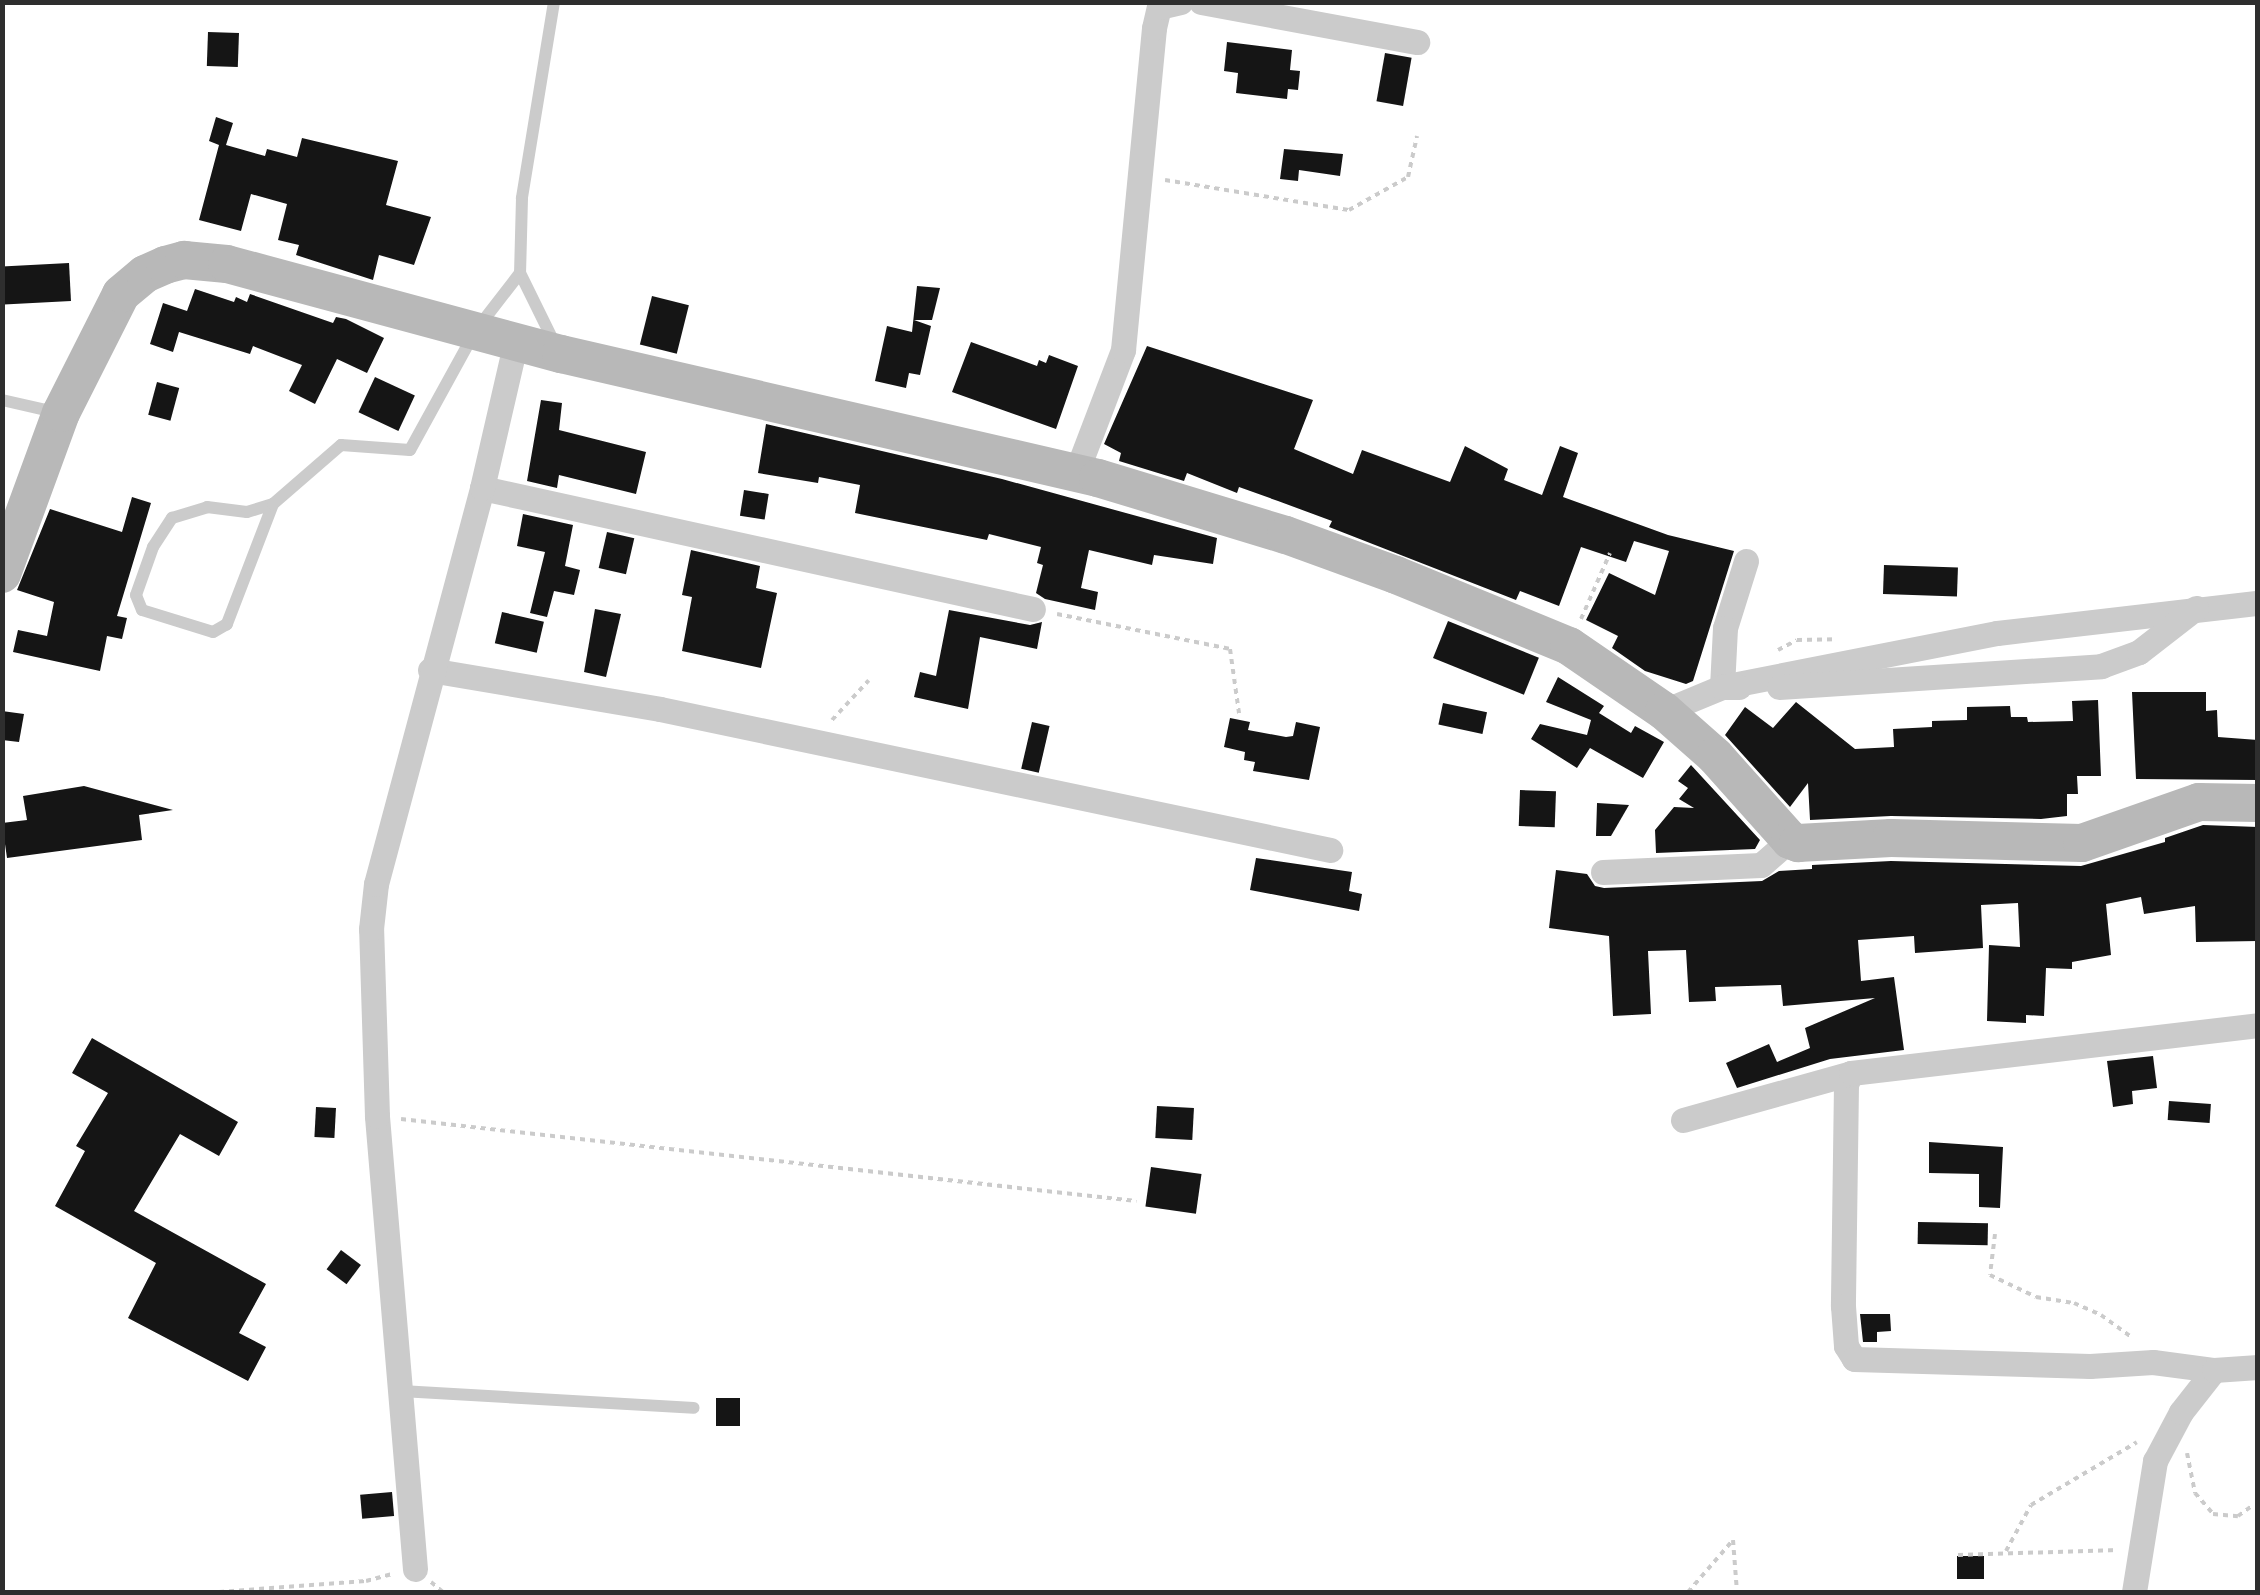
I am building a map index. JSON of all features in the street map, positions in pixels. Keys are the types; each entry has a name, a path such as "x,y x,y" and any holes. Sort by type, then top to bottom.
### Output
{"street":[{"path":"1200,2 1417,42"},
{"path":"1076,473 1122,350 1150,58 1166,4"},
{"path":"2,574 61,413 121,294 145,274 184,260 227,264 560,354 1076,473 1286,535 1569,646 1664,711 1728,768 1790,840"},
{"path":"415,1569 377,1116 371,980 374,899 430,670 482,488 516,341"},
{"path":"482,488 1033,608"},
{"path":"1722,687 1725,628 1746,561"},
{"path":"1664,711 1722,687 1997,633 2258,603"},
{"path":"1722,687 1820,687 2101,666 2139,652 2197,608"},
{"path":"430,670 660,709 1330,850"},
{"path":"1602,872 1761,865 1790,840 2082,842 2199,802 2258,803"},
{"path":"1683,1120 1851,1073 2258,1025"},
{"path":"1851,1073 1846,1084 1844,1306 1846,1346 1854,1359 2090,1366 2153,1362 2214,1370 2258,1366"},
{"path":"2134,1592 2155,1461 2181,1412 2214,1370"}],"lane":[{"path":"554,2 522,198 520,274 560,354"},
{"path":"272,504 227,624 213,632 142,610 136,596 154,547 172,518 207,507 246,512 272,504 341,445 410,450 476,330 520,274"},
{"path":"2,400 61,413"},
{"path":"401,1391 694,1408"}],"path":[{"path":"1141,177 1349,210 1408,177 1418,136"},
{"path":"1569,646 1610,553"},
{"path":"1033,608 1230,649 1239,712"},
{"path":"812,742 869,680"},
{"path":"377,1116 1136,1201"},
{"path":"1996,1234 1990,1275 2036,1297 2074,1304 2101,1316 2137,1341"},
{"path":"2006,1550 2031,1505 2181,1412 2195,1493 2213,1514 2238,1516 2253,1505"},
{"path":"1688,1592 1733,1540 1737,1592"},
{"path":"1958,1554 2139,1549"},
{"path":"219,1592 366,1581 415,1569"}],"building":[{"path":"208,32 239,33 238,67 207,66"},
{"path":"1227,42 1292,50 1290,70 1300,71 1298,90 1288,89 1287,99 1236,93 1238,73 1224,71"},
{"path":"1385,53 1412,58 1403,106 1376,101"},
{"path":"216,117 233,123 226,145 265,156 267,149 297,157 302,138 398,161 386,205 431,217 414,265 379,255 373,280 296,255 299,245 278,240 287,204 251,194 241,231 199,220 219,145 209,141"},
{"path":"1284,149 1343,154 1340,176 1299,170 1298,181 1280,179"},
{"path":"69,263 71,301 4,304 2,267"},
{"path":"917,286 940,288 932,320 914,320 931,326 920,375 909,373 906,388 875,381 887,326 912,332"},
{"path":"195,289 234,302 236,297 247,302 250,294 333,323 336,317 346,319 384,338 367,373 337,359 315,404 289,391 302,365 253,346 250,354 179,332 173,352 150,344 163,303 187,311"},
{"path":"652,296 689,305 677,354 640,345"},
{"path":"971,342 1037,366 1039,360 1046,363 1049,355 1078,366 1056,429 952,392"},
{"path":"1147,346 1313,400 1294,449 1353,474 1362,450 1450,482 1465,446 1508,469 1504,480 1542,495 1560,446 1578,453 1563,497 1668,535 1734,551 1693,681 1686,684 1645,671 1612,648 1618,636 1586,620 1609,573 1655,595 1669,551 1634,541 1626,562 1581,547 1559,606 1520,591 1516,600 1329,527 1332,521 1239,487 1237,493 1187,473 1184,481 1119,461 1121,453 1104,444"},
{"path":"375,377 415,396 398,431 359,412"},
{"path":"157,382 179,388 170,421 148,415"},
{"path":"541,400 562,403 559,430 646,452 636,494 559,475 557,488 527,481"},
{"path":"766,424 1002,479 1217,538 1213,564 1154,555 1152,565 1089,550 1081,588 1098,592 1095,610 1045,599 1036,593 1043,565 1037,563 1041,547 989,534 987,540 855,513 860,485 819,477 818,483 758,473"},
{"path":"744,490 769,494 765,520 740,516"},
{"path":"132,497 151,503 117,616 127,618 122,639 107,636 100,671 13,652 18,630 47,636 54,602 17,590 50,509 122,532"},
{"path":"523,514 573,525 565,566 580,570 574,595 554,591 547,617 530,613 545,552 517,546"},
{"path":"607,532 634,538 626,574 599,568"},
{"path":"691,550 760,566 756,588 777,593 761,668 682,651 692,597 682,595"},
{"path":"1884,565 1958,568 1957,597 1883,594"},
{"path":"595,609 621,614 606,677 584,672"},
{"path":"949,610 1030,625 1042,622 1037,649 980,637 968,709 914,697 920,672 936,676"},
{"path":"502,612 544,622 537,653 495,643"},
{"path":"1448,621 1539,658 1524,695 1433,658"},
{"path":"1558,677 1604,706 1599,713 1631,733 1635,726 1664,742 1643,778 1590,748 1577,768 1531,739 1540,724 1587,735 1591,720 1546,702"},
{"path":"2132,692 2206,692 2206,711 2217,710 2218,737 2258,740 2258,780 2136,779"},
{"path":"2098,700 2101,776 2077,776 2078,794 2067,794 2067,816 2041,819 1891,816 1810,820 1808,783 1790,807 1725,735 1745,707 1773,728 1796,702 1855,749 1894,747 1893,729 1932,727 1932,721 1967,720 1967,707 2010,706 2011,717 2027,717 2028,722 2073,721 2072,701"},
{"path":"1443,703 1487,712 1482,734 1438,725"},
{"path":"2,711 24,714 19,742 2,740"},
{"path":"1230,718 1250,722 1248,730 1286,737 1293,736 1296,722 1320,727 1309,780 1253,771 1255,762 1244,760 1245,752 1224,747"},
{"path":"1032,722 1050,726 1039,773 1021,769"},
{"path":"1691,765 1760,840 1755,849 1656,853 1655,830 1674,807 1694,808 1679,799 1688,788 1678,781"},
{"path":"84,786 173,810 139,815 142,840 7,858 2,823 27,820 23,796"},
{"path":"1520,790 1556,791 1555,827 1519,826"},
{"path":"1597,803 1629,805 1611,836 1596,836"},
{"path":"2203,825 2258,827 2258,941 2196,942 2195,906 2144,914 2141,897 2106,904 2111,955 2072,962 2072,969 2046,968 2044,1016 2026,1015 2026,1023 1987,1021 1989,945 2020,947 2018,903 1981,905 1983,948 1915,953 1914,936 1858,940 1861,981 1894,977 1904,1050 1830,1059 1737,1088 1726,1063 1769,1044 1777,1062 1810,1048 1805,1028 1875,998 1783,1006 1781,985 1715,987 1716,1001 1689,1002 1686,950 1648,951 1651,1014 1613,1016 1609,936 1549,928 1556,870 1587,874 1595,886 1604,888 1762,881 1779,871 1812,869 1812,865 1891,861 2081,866 2165,842 2165,838"},
{"path":"1256,858 1352,872 1349,891 1362,894 1359,911 1250,890"},
{"path":"92,1038 238,1122 219,1156 180,1134 134,1211 266,1284 239,1333 266,1347 248,1381 128,1318 156,1263 55,1206 85,1151 76,1146 108,1093 72,1073"},
{"path":"2153,1056 2157,1088 2132,1091 2133,1104 2113,1107 2107,1061"},
{"path":"2169,1101 2211,1104 2210,1123 2168,1120"},
{"path":"1157,1106 1194,1108 1192,1140 1155,1138"},
{"path":"316,1107 336,1108 334,1138 314,1137"},
{"path":"1929,1142 2003,1147 2000,1208 1979,1207 1979,1174 1929,1173"},
{"path":"1151,1167 1202,1174 1196,1214 1145,1207"},
{"path":"1918,1222 1988,1223 1988,1245 1918,1244"},
{"path":"341,1250 361,1265 347,1284 327,1269"},
{"path":"1860,1314 1890,1314 1891,1331 1877,1332 1877,1342 1863,1342"},
{"path":"716,1398 740,1398 740,1426 716,1426"},
{"path":"392,1492 394,1516 362,1519 360,1495"},
{"path":"1957,1556 1984,1556 1984,1579 1957,1579"}]}
